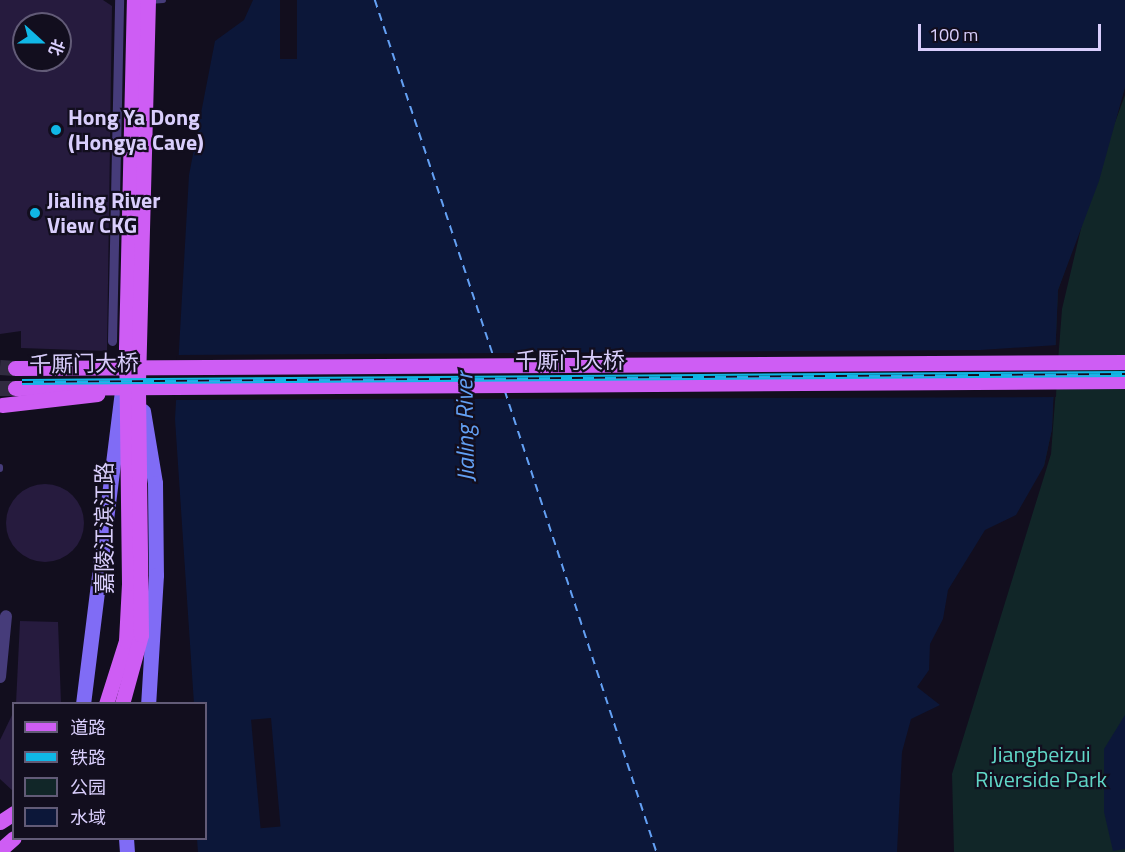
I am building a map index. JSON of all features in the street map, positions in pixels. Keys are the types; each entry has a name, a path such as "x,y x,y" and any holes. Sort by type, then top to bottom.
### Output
{"main road":[{"name":"嘉陵江滨江路","path":"107,702 126,641 127,618 126,348 134,0"},
{"name":"嘉陵江滨江路","path":"123,702 141,635 141,384 148,0"},
{"name":"嘉陵江滨江路","path":"82,702 126,348"},
{"path":"1020,363 1125,353"},
{"name":"千厮门大桥","path":"15,368 1125,362"},
{"name":"千厮门大桥","path":"15,388 141,384 1125,381"},
{"path":"1021,382 1125,391"},
{"name":"嘉陵江滨江路","path":"141,384 155,483 148,702"},
{"path":"2,405 141,384"},
{"path":"0,850 12,840"}],"street":[{"path":"112,341 119,0"},
{"path":"0,677 6,616"}],"lane":[{"path":"142,0 163,0"}],"green space":[{"name":"Jiangbeizui Riverside Park","path":"1125,0 1125,87 1114,125 1125,95 1125,852 954,852 952,774 1051,454 1062,309 1083,220 1058,290 1052,429 1044,466 657,421"}],"water":[{"name":"Jialing River","path":"253,0 1125,0 1125,87 1099,181 1058,290 1052,429 1044,466 1016,515 985,530 948,590 943,619 930,644 929,670 917,687 940,705 911,719 902,752 897,852 198,852 197,840 207,840 207,702 194,702 175,419 189,175 215,41 244,20"},
{"path":"1125,715 1125,849 1113,851 1104,812 1104,749"}],"pier":[{"path":"280,0 297,0 297,59 280,59"},
{"path":"1058,345 1056,397 174,400 177,355 980,350"},
{"path":"271,718 280,827 261,828 251,720"}],"building":[{"name":"Hong Ya Dong (Hongya Cave)","path":"0,0 103,0 112,6 107,351 21,348 21,331 0,334"},
{"path":"45,484 60,487 77,501 84,523 81,538 67,555 45,562 30,559 13,545 6,523 9,508 23,491"},
{"path":"20,621 58,622 61,702 16,702"},
{"path":"12,715 12,790 0,779 0,740"}],"ferry route":[{"path":"375,0 494,358"},
{"path":"505,391 657,852"}],"tunnel":[{"path":"0,367 15,368"},
{"path":"0,388 15,388"}],"railway":[{"path":"22,382 1125,374"}],"place":[{"name":"Hong Ya Dong (Hongya Cave)","path":"56,130"},
{"name":"Jialing River View CKG","path":"35,213"}]}
